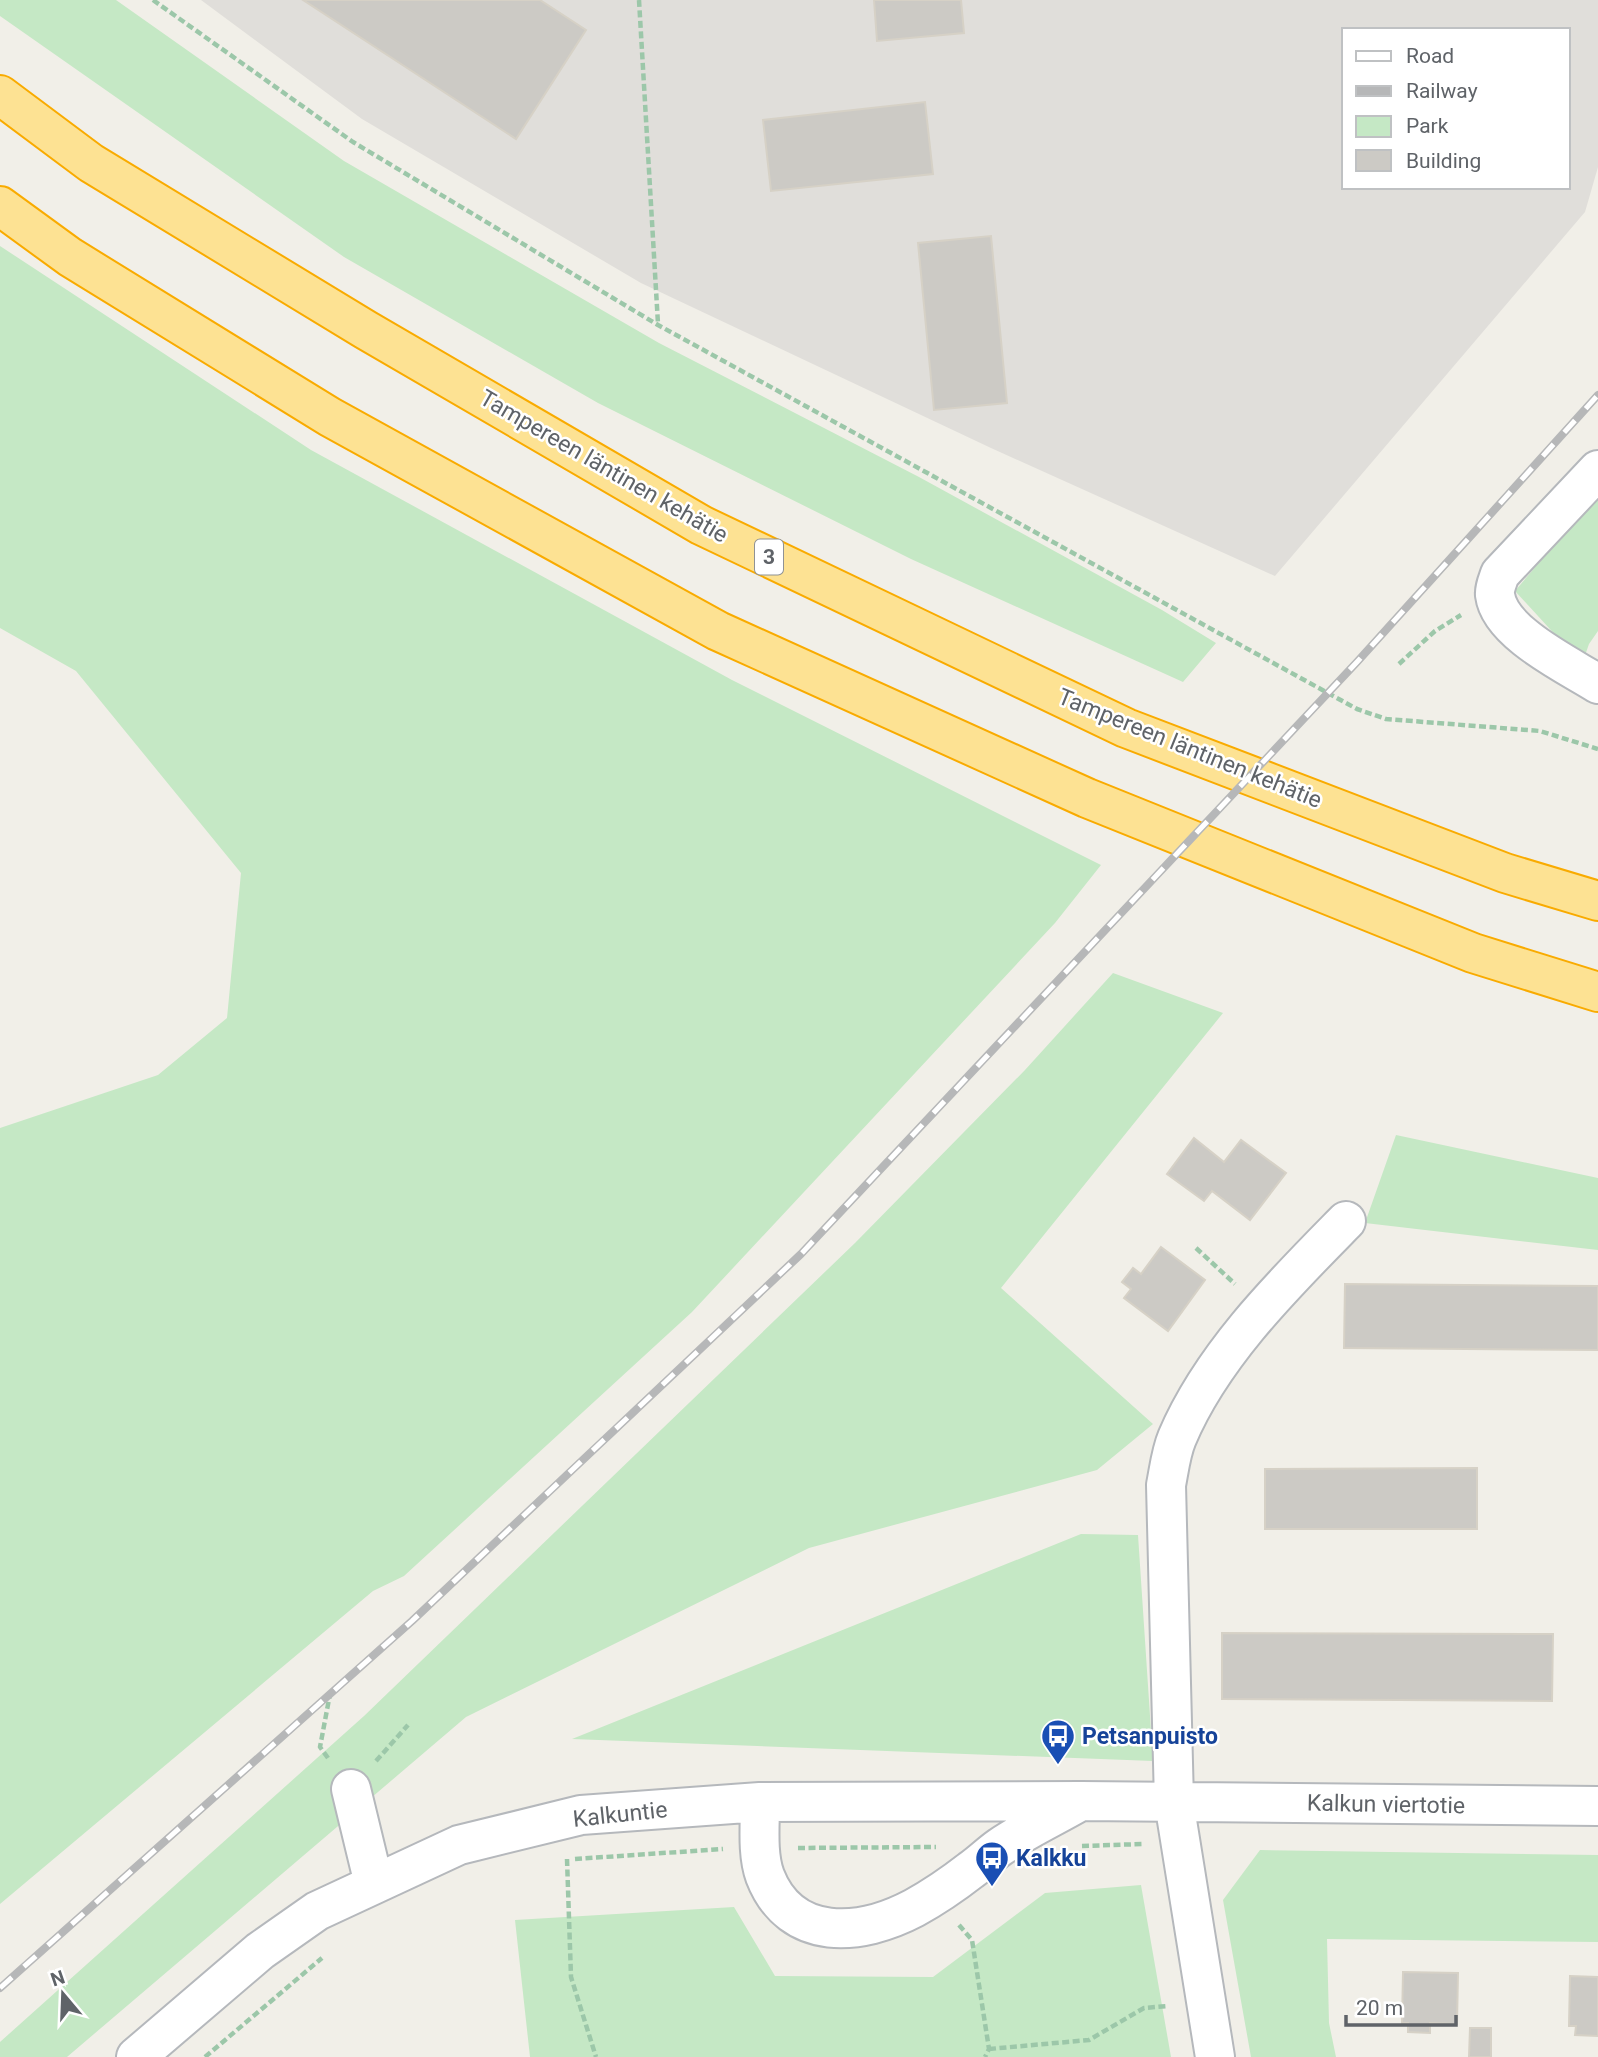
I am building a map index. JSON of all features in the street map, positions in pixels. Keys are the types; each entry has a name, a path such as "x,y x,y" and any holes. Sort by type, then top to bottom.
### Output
{"highway":[{"name":"Tampereen läntinen kehätie","path":"0,95 91,163 366,330 701,525 1126,728 1505,873 1598,901"},
{"path":"0,206 70,257 330,417 718,631 1087,798 1473,953 1598,992"}],"street":[{"path":"1598,470 1500,574 1494,594 1504,618 1525,637 1598,684"},
{"path":"1215,2057 1174,1802 1166,1485 1176,1440 1195,1400 1261,1308 1346,1221"},
{"path":"351,1789 374,1884"},
{"path":"760,1802 760,1849 765,1875 778,1900 803,1922 836,1928 873,1925 890,1920 934,1896 1000,1847 1081,1801"},
{"name":"Kalkuntie","path":"136,2057 260,1951 317,1912 459,1845 581,1815 760,1802 1174,1802"},
{"name":"Kalkun viertotie","path":"1174,1802 1598,1806"}],"path":[{"path":"153,0 353,142 658,325 1357,709 1386,719 1540,731 1598,749"},
{"path":"639,0 658,325"},
{"path":"1399,664 1435,631 1494,594"},
{"path":"1196,1248 1261,1308"},
{"path":"320,1747 330,1694"},
{"path":"379,1756 408,1726"},
{"path":"1070,1846 1180,1844"},
{"path":"554,1862 717,1849 1000,1847"},
{"path":"567,1859 570,1977 596,2057"},
{"path":"934,1896 972,1940 989,2049 985,2057"},
{"path":"205,2057 333,1950"},
{"path":"989,2049 1089,2040 1144,2008 1206,2002"}],"shaded area":[{"path":"201,0 1598,0 1598,167 1585,212 1275,576 991,448 641,283 362,119"}],"green space":[{"path":"0,0 116,0 344,161 659,343 919,477 1162,610 1216,643 1183,682 911,559 598,403 344,257 0,16"},
{"path":"0,246 311,450 732,680 1101,865 1055,923 692,1312 404,1576 373,1591 0,1904 0,1128 158,1075 227,1018 241,873 76,671 0,628"},
{"path":"1598,493 1598,631 1589,644 1582,664 1515,591"},
{"path":"1113,973 1223,1013 1001,1288 1153,1424 1097,1470 809,1548 466,1717 67,2057 0,2057 0,2042 364,1716 855,1243 1025,1070"},
{"path":"1396,1135 1598,1178 1598,1250 1365,1223"},
{"path":"1081,1534 1138,1535 1153,1761 572,1739"},
{"path":"1260,1850 1598,1855 1598,1942 1327,1939 1329,2023 1336,2057 1251,2057 1223,1900"},
{"path":"1141,1885 1171,2057 530,2057 515,1920 734,1907 775,1976 933,1977 1045,1893"}],"building":[{"path":"303,0 540,0 586,30 516,139"},
{"path":"874,0 961,0 964,33 877,41"},
{"path":"925,102 933,174 771,191 763,120"},
{"path":"991,236 1007,403 934,410 918,243"},
{"path":"1194,1138 1224,1162 1241,1140 1286,1173 1250,1220 1212,1191 1204,1201 1167,1174"},
{"path":"1161,1247 1205,1280 1168,1331 1124,1298 1131,1289 1122,1282 1133,1268 1141,1274"},
{"path":"1345,1284 1598,1286 1598,1350 1344,1348"},
{"path":"1477,1468 1477,1529 1265,1529 1265,1469"},
{"path":"1222,1633 1553,1634 1552,1701 1222,1699"},
{"path":"1403,1972 1458,1973 1457,2024 1430,2023 1430,2033 1408,2032 1408,2023 1402,2023"},
{"path":"1570,1976 1598,1977 1598,2036 1575,2035 1576,2026 1569,2026"},
{"path":"1470,2028 1491,2028 1491,2057 1469,2057"}],"railway":[{"path":"0,1988 412,1621 801,1254 1357,662 1598,395"}],"place":[{"name":"Petsanpuisto","path":"1058,1766"},
{"name":"Kalkku","path":"992,1888"}]}
